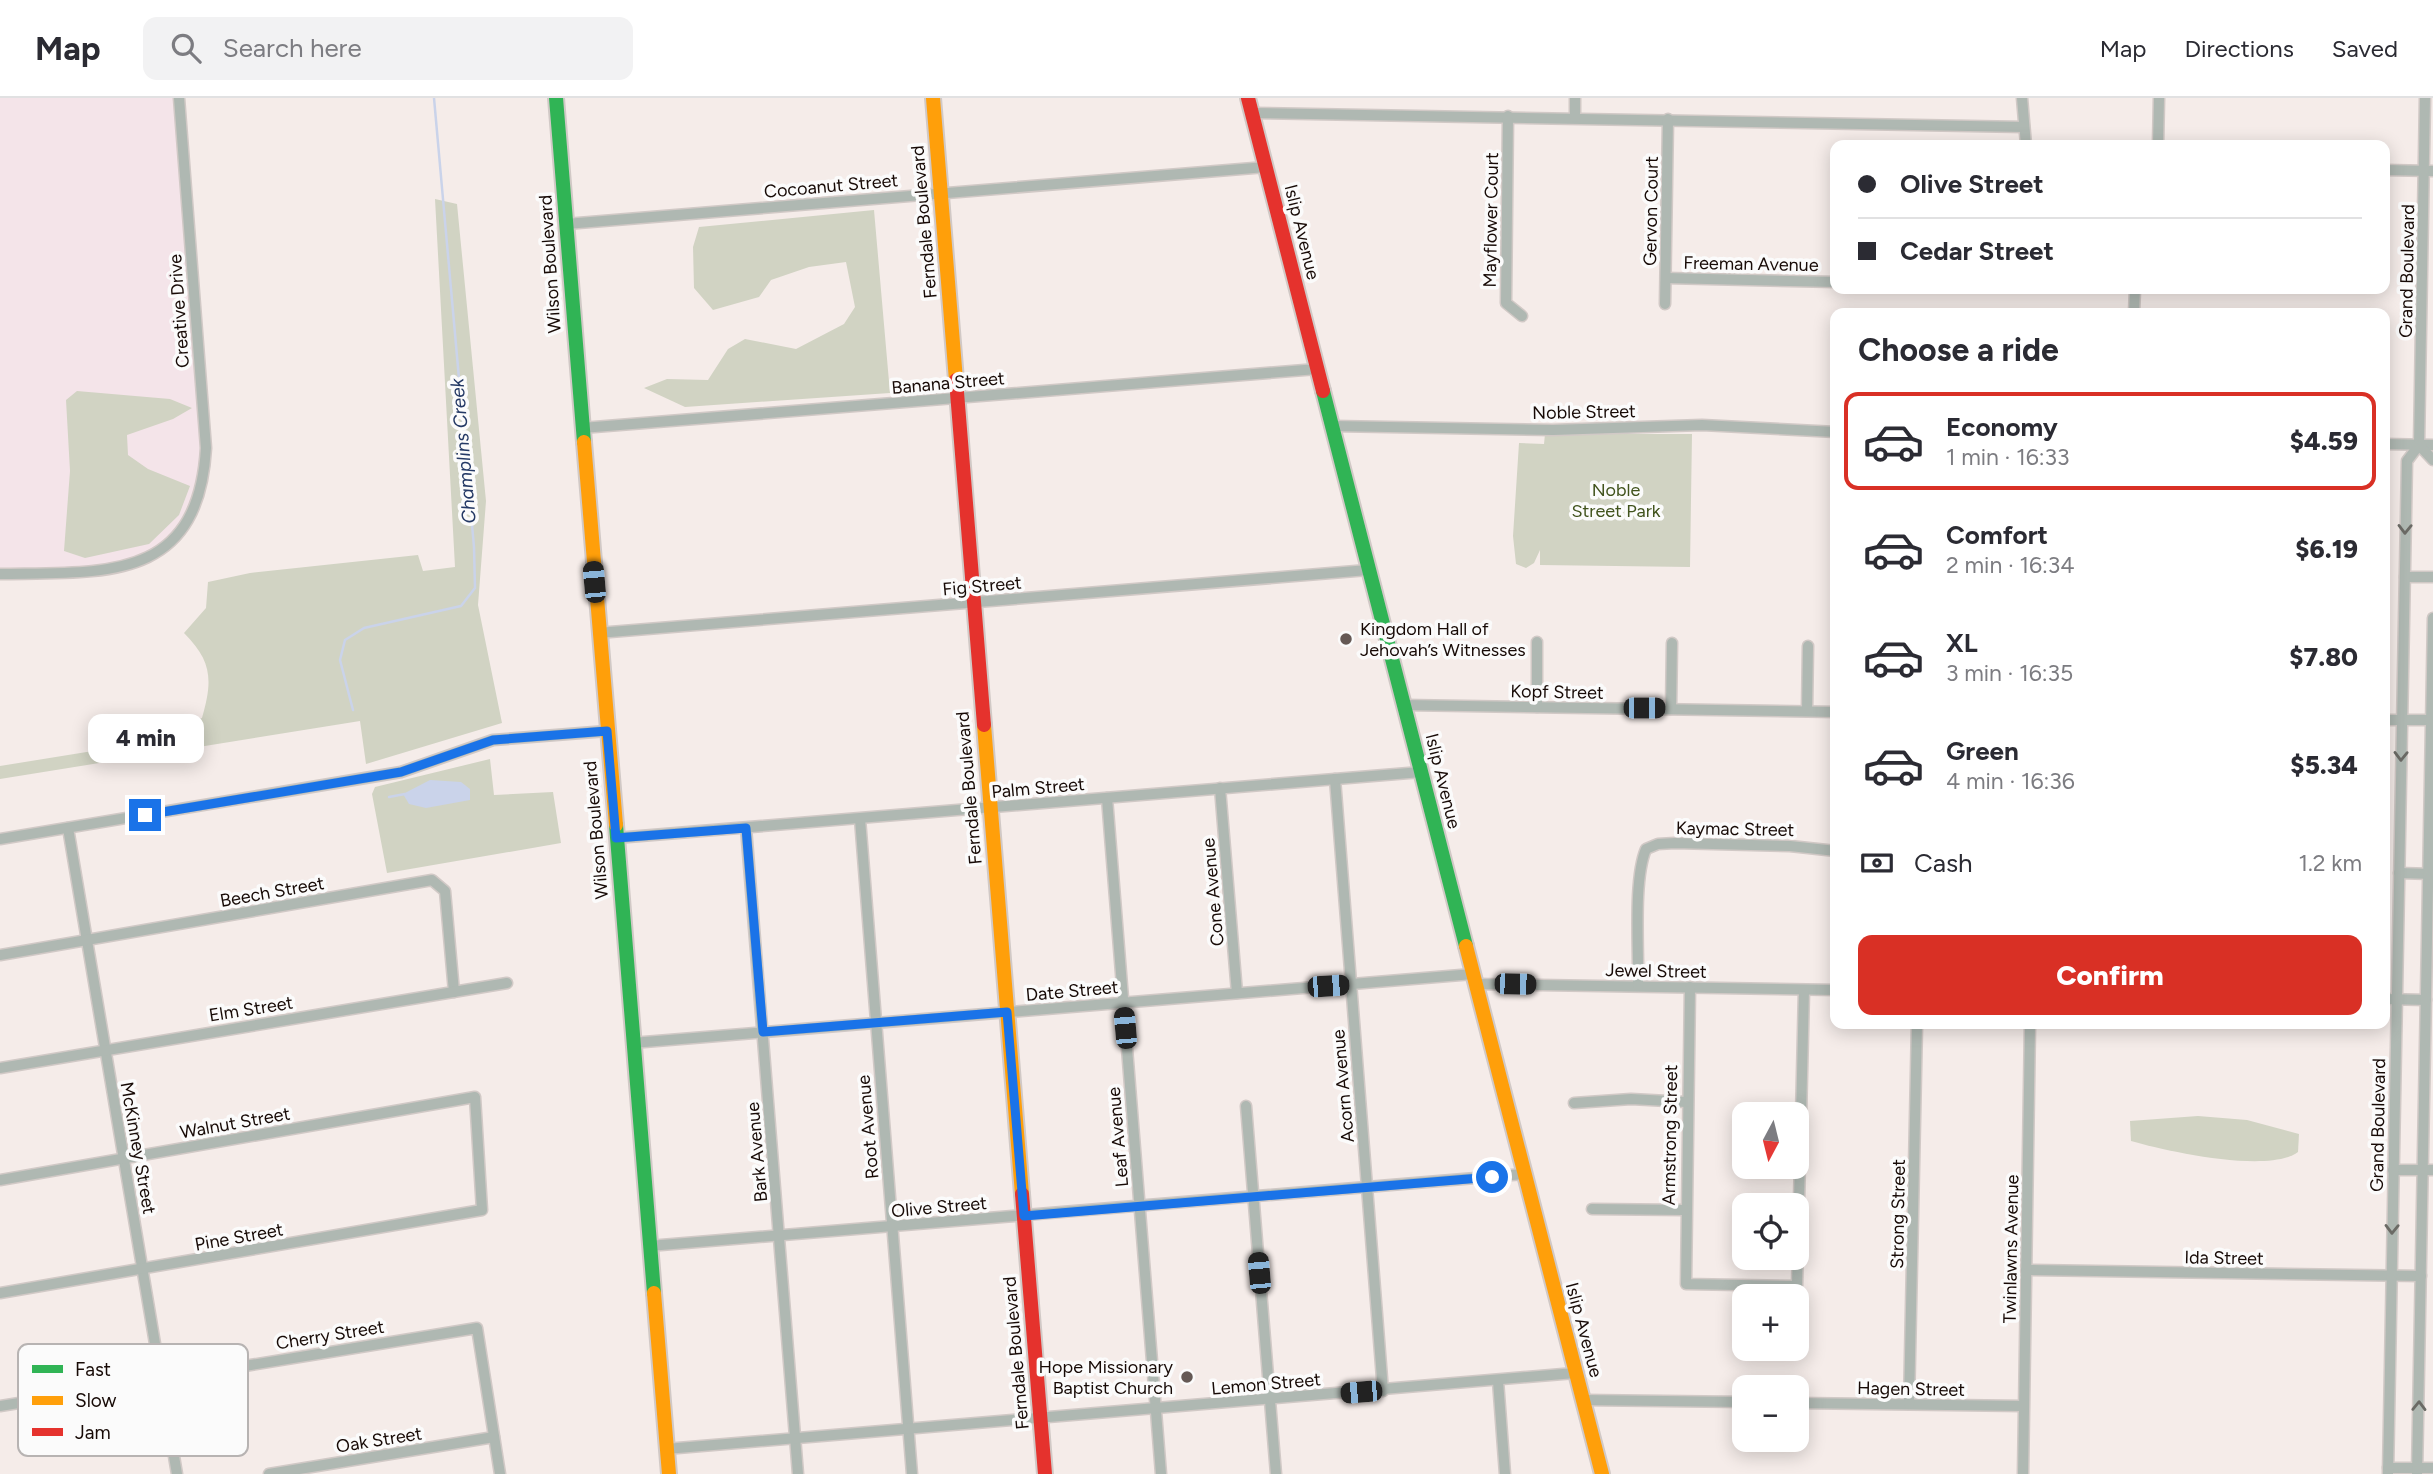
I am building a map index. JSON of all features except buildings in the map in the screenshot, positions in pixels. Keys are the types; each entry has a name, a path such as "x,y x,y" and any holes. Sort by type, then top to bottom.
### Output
{"street":[{"name":"Creative Drive","path":"0,573 94,572 129,567 156,552 189,520 204,475 206,448 179,98"},
{"name":"Wilson Boulevard","path":"556,98 669,1474"},
{"name":"Ferndale Boulevard","path":"933,98 1045,1474"},
{"path":"1575,98 1575,117"},
{"path":"2022,98 2025,140"},
{"path":"2158,98 2158,140"},
{"name":"Grand Boulevard","path":"2388,1471 2393,1170 2391,1000 2399,873 2407,461 2420,445 2429,171 2425,98"},
{"path":"1250,105 1508,116 2024,127"},
{"name":"Islip Avenue","path":"1250,105 1602,1474"},
{"name":"Mayflower Court","path":"1508,116 1506,303 1522,316"},
{"name":"Gervon Court","path":"1665,304 1668,119"},
{"name":"Cocoanut Street","path":"566,223 1265,167"},
{"path":"2390,170 2429,171"},
{"name":"Freeman Avenue","path":"1666,278 1830,282"},
{"name":"Banana Street","path":"582,428 1317,369"},
{"name":"Noble Street","path":"1333,426 1553,430 1702,425 1830,432"},
{"path":"2390,444 2433,445"},
{"path":"2420,445 2433,460"},
{"name":"Fig Street","path":"598,633 1368,570"},
{"path":"2404,577 2433,577"},
{"path":"2418,1471 2421,1276 2428,1170 2426,1000 2433,618"},
{"path":"1537,642 1537,707"},
{"path":"1671,709 1672,643"},
{"path":"1807,711 1808,646"},
{"name":"Kopf Street","path":"1404,705 1830,712"},
{"path":"2390,720 2431,720"},
{"path":"0,839 401,772 493,740 607,731"},
{"name":"Palm Street","path":"616,838 1421,772"},
{"name":"Acorn Avenue","path":"1335,779 1383,1391"},
{"name":"Cone Avenue","path":"1220,788 1237,993"},
{"name":"Leaf Avenue","path":"1107,798 1161,1474"},
{"name":"Root Avenue","path":"860,819 912,1474"},
{"name":"McKinney Street","path":"68,828 155,1344"},
{"name":"Bark Avenue","path":"746,828 798,1474"},
{"name":"Kaymac Street","path":"1638,986 1640,881 1646,849 1658,844 1675,844 1790,846 1830,850"},
{"path":"2399,873 2430,874"},
{"name":"Beech Street","path":"0,955 432,880 445,891 454,992"},
{"name":"Date Street","path":"632,1043 1350,984 1474,979"},
{"name":"Jewel Street","path":"1474,979 1830,990"},
{"name":"Elm Street","path":"0,1068 508,983"},
{"name":"Armstrong Street","path":"1690,987 1686,1102 1686,1284 1797,1286 1804,989"},
{"path":"2391,1000 2426,1000"},
{"name":"Strong Street","path":"1909,1404 1917,1029"},
{"name":"Twinlawns Avenue","path":"2023,1474 2030,1029"},
{"name":"Walnut Street","path":"0,1180 475,1097 482,1210"},
{"path":"1574,1104 1630,1099 1686,1102"},
{"path":"1247,1106 1276,1474"},
{"path":"2393,1170 2428,1170"},
{"name":"Olive Street","path":"649,1246 1524,1174"},
{"path":"1592,1209 1685,1210"},
{"name":"Pine Street","path":"0,1293 482,1210"},
{"name":"Ida Street","path":"2026,1270 2421,1276"},
{"name":"Cherry Street","path":"248,1365 477,1328 500,1474"},
{"name":"Lemon Street","path":"667,1449 1576,1373"},
{"path":"1498,1381 1505,1474"},
{"path":"1583,1400 1732,1402"},
{"name":"Cherry Street","path":"0,1406 18,1403"},
{"name":"Hagen Street","path":"1809,1403 2023,1406"},
{"name":"Oak Street","path":"269,1474 494,1437"},
{"name":"McKinney Street","path":"174,1456 177,1474"},
{"path":"2388,1471 2433,1468"}],"shaded area":[{"path":"0,98 179,98 206,448 198,497 173,538 129,567 0,574"}],"green space":[{"path":"435,199 457,204 486,501 478,605 502,723 366,764 360,721 0,779 0,766 99,750 202,718 208,693 208,672 200,653 184,633 206,608 208,582 250,573 418,555 423,571 455,567"},
{"path":"874,210 890,393 685,407 644,388 667,379 708,380 728,349 745,339 796,349 844,324 855,307 846,262 809,267 771,280 759,297 713,310 694,288 693,247 699,227"},
{"path":"77,391 170,399 192,408 173,419 127,435 128,455 148,469 190,486 179,515 149,544 85,558 64,551 70,471 66,400"},
{"name":"Noble Street Park","path":"1545,434 1692,434 1690,567 1540,565 1540,550 1534,563 1526,568 1516,564 1513,536 1519,443 1544,444"},
{"path":"490,759 494,795 553,792 561,843 387,873 372,794 375,787"},
{"path":"2198,1116 2247,1120 2299,1134 2298,1152 2284,1158 2241,1161 2191,1155 2131,1141 2130,1121"}],"water":[{"path":"430,780 461,782 470,789 470,800 426,808 409,804 403,794"}],"waterway":[{"name":"Champlins Creek","path":"353,710 340,660 345,640 364,628 461,606 475,588 474,547 434,98"},
{"path":"389,797 405,794"}],"traffic: fast":[{"path":"556,98 584,442"},
{"path":"1323,391 1466,946"},
{"path":"616,825 654,1293"}],"traffic: slow":[{"path":"933,98 956,380"},
{"path":"584,442 616,825"},
{"path":"984,725 1022,1194"},
{"path":"1466,946 1602,1474"},
{"path":"654,1293 669,1474"}],"traffic: jam":[{"path":"1248,98 1323,391"},
{"path":"956,380 984,725"},
{"path":"1022,1194 1045,1474"}],"place":[{"name":"Kingdom Hall of Jehovah’s Witnesses","path":"1346,639"},
{"name":"Hope Missionary Baptist Church","path":"1187,1377"}],"route":[{"path":"145,815 401,772 493,740 607,731 616,838 746,828 763,1032 1007,1012 1024,1216 1492,1177"}]}
